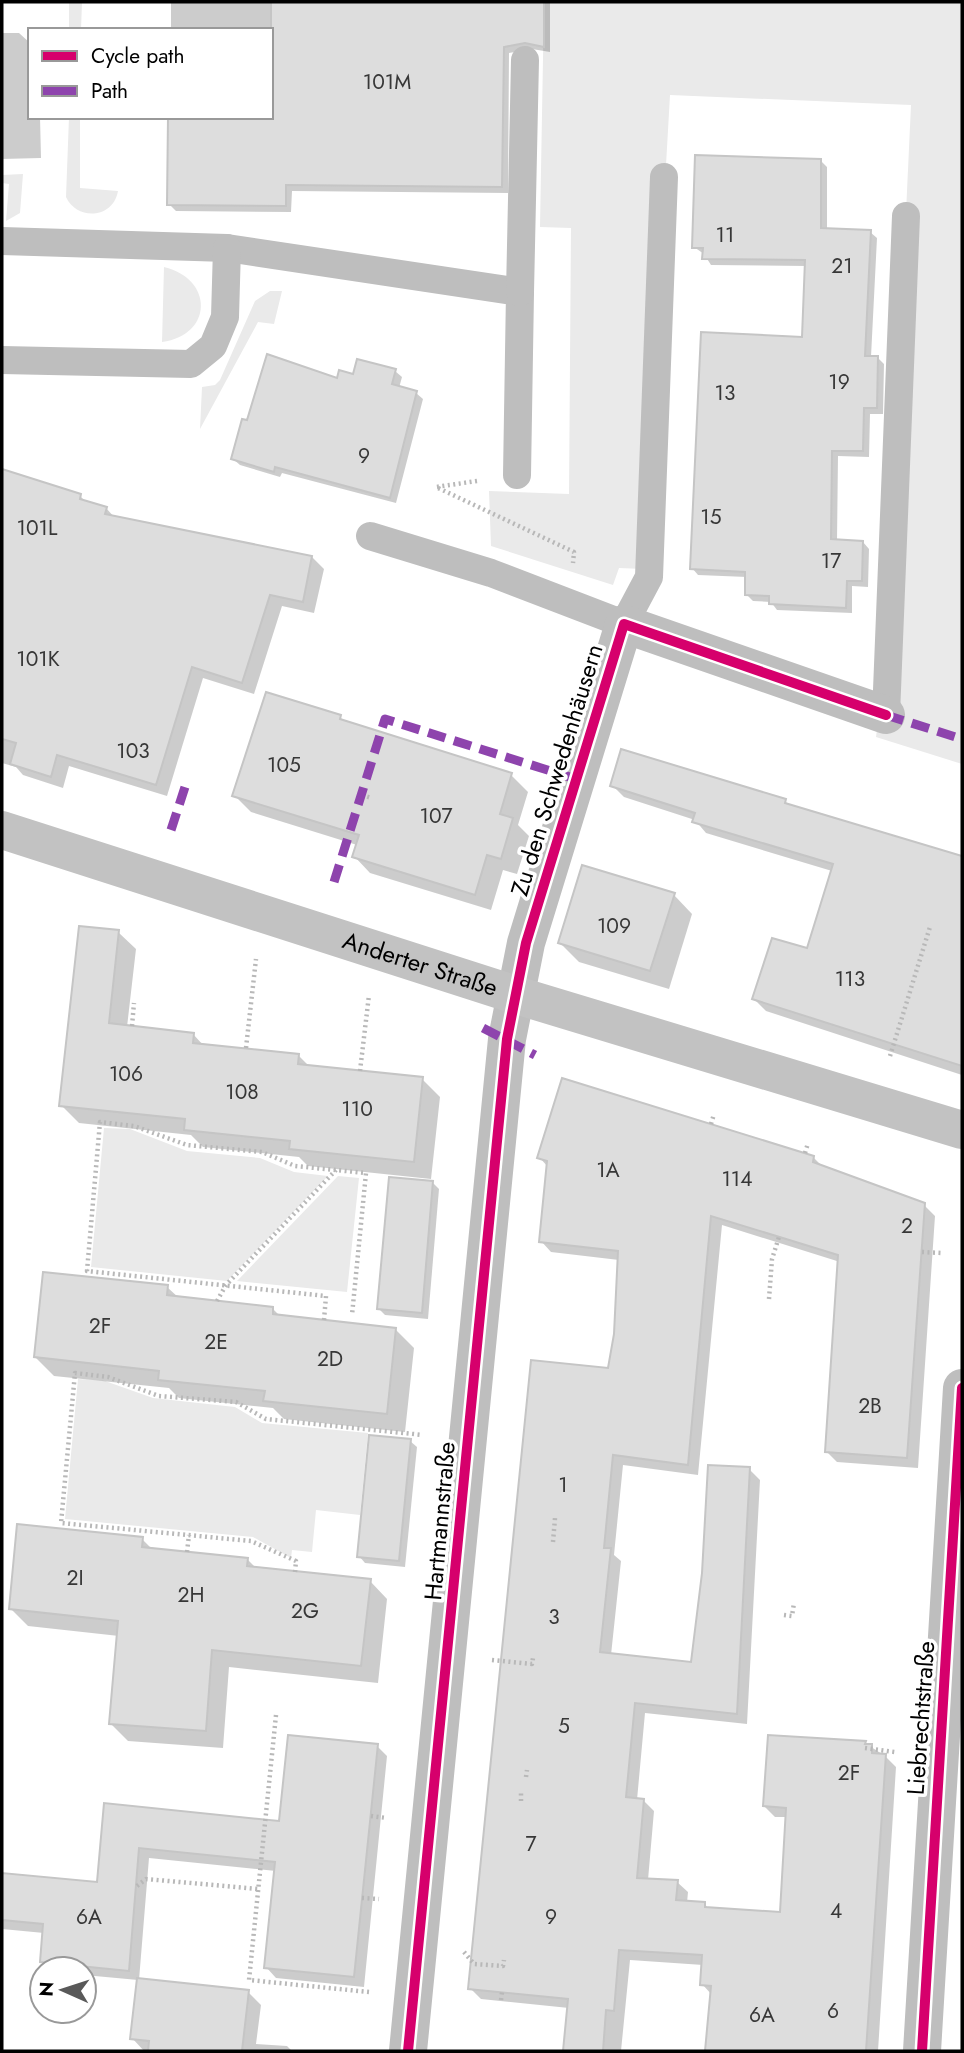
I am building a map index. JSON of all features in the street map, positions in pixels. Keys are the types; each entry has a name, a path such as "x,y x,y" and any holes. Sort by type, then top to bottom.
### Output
{"main road":[{"name":"Anderter Straße","path":"2,830 516,995 962,1130"}],"street":[{"name":"Zu den Schwedenhäusern","path":"516,995 526,943 624,624 886,715"},
{"name":"Hartmannstraße","path":"408,2051 507,1040 516,995"},
{"name":"Liebrechtstraße","path":"922,2051 962,1388"}],"lane":[{"path":"517,475 525,60"},
{"path":"370,537 571,602 624,624 649,577 664,177"},
{"path":"886,715 906,216"},
{"path":"2,241 228,248 520,292"},
{"path":"2,360 191,364 213,345 225,317 228,248"}],"path":[{"path":"517,475 436,486 574,552 571,602"},
{"path":"362,795 370,798"},
{"path":"890,1056 930,927"},
{"path":"246,1048 256,956"},
{"path":"360,1071 369,991"},
{"path":"132,1026 134,1003"},
{"path":"711,1124 714,1114"},
{"path":"324,1320 326,1296 116,1277 87,1271 100,1122 134,1126 187,1144 262,1153 295,1166 366,1173 352,1315"},
{"path":"805,1153 808,1143"},
{"path":"217,1301 226,1285 336,1170"},
{"path":"769,1299 772,1259 779,1237"},
{"path":"922,1252 941,1254"},
{"path":"295,1572 296,1562 251,1542 90,1529 61,1523 75,1373 108,1377 159,1396 236,1402 266,1419 425,1435"},
{"path":"553,1542 555,1518"},
{"path":"187,1552 189,1535"},
{"path":"784,1615 792,1616 794,1603"},
{"path":"494,1647 492,1660 531,1664 533,1658"},
{"path":"276,1715 249,1980 377,1993"},
{"path":"865,1748 901,1753"},
{"path":"526,1777 527,1770"},
{"path":"521,1801 522,1793"},
{"path":"137,1886 146,1879 258,1889"},
{"path":"456,1950 463,1951 474,1964 503,1966 504,1960"},
{"path":"501,2000 502,1992"}],"shaded area":[{"path":"69,2 82,2 81,28 69,28"},
{"path":"544,2 962,2 962,764 876,737 885,665 911,105 670,95 643,569 619,568 613,585 491,546 489,491 569,494 571,228 540,227"},
{"path":"69,119 80,119 80,188 118,191 109,207 94,214 78,210 66,197"},
{"path":"23,174 20,213 6,221 9,184 2,183 2,175"},
{"path":"164,267 180,273 192,283 199,294 201,306 191,329 179,337 162,342"},
{"path":"270,291 282,291 274,324 258,322 200,429 202,387 215,385 220,380 255,301"},
{"path":"104,1128 130,1129 187,1151 260,1158 294,1172 328,1176 227,1281 91,1267"},
{"path":"338,1176 359,1178 347,1292 237,1281"},
{"path":"78,1379 105,1381 153,1398 235,1407 262,1423 368,1433 360,1515 316,1510 312,1552 292,1550 291,1558 253,1537 65,1519"}],"building":[{"path":"271,2 544,2 544,47 525,43 504,47 502,187 286,185 286,206 167,205 168,119 273,119"},
{"path":"695,155 821,159 821,228 871,230 865,356 878,356 877,408 864,408 863,451 832,451 831,539 863,541 862,581 847,581 846,608 769,604 769,596 745,595 745,572 690,569 701,332 802,337 805,260 702,259 703,248 692,248"},
{"path":"267,354 337,378 339,370 353,374 357,359 396,369 392,384 417,391 390,498 275,467 274,472 231,459 242,419 247,420"},
{"path":"2,469 81,494 80,499 107,507 105,514 312,556 303,602 270,595 242,683 192,667 156,785 57,755 51,777 10,764 16,743 2,739"},
{"path":"266,692 341,715 340,719 512,773 500,814 513,818 501,859 487,855 475,895 352,857 359,835 232,796"},
{"path":"621,749 786,799 785,803 962,856 962,1066 752,999 772,938 807,948 833,864 692,822 695,813 610,786"},
{"path":"582,865 675,893 650,971 558,943"},
{"path":"79,926 119,930 109,1023 194,1033 193,1043 299,1054 298,1064 423,1077 414,1162 289,1149 290,1141 184,1130 185,1119 59,1106"},
{"path":"562,1078 814,1156 813,1162 925,1203 907,1458 825,1452 838,1255 711,1216 688,1465 613,1455 604,1548 611,1548 600,1652 691,1662 702,1573 708,1465 750,1467 737,1714 635,1703 626,1797 644,1799 637,1878 678,1880 676,1900 705,1902 705,1907 780,1912 786,1808 763,1806 768,1735 866,1741 865,1744 872,1744 872,1753 886,1754 866,2051 705,2051 711,1986 700,1985 702,1955 619,1950 614,2011 606,2010 603,2051 563,2051 568,1999 468,1989 531,1360 608,1368 614,1334 618,1251 539,1242 547,1161 537,1158"},
{"path":"389,1177 433,1181 422,1313 377,1309"},
{"path":"43,1272 168,1285 167,1295 273,1307 273,1314 396,1328 387,1414 263,1401 265,1391 158,1380 159,1371 34,1357"},
{"path":"369,1435 411,1439 399,1561 357,1557"},
{"path":"17,1524 143,1537 142,1547 248,1558 247,1566 371,1579 361,1666 212,1650 206,1731 109,1724 118,1621 9,1609"},
{"path":"288,1735 378,1744 354,1977 264,1968 275,1862 139,1848 129,1971 98,1968 98,1955 41,1955 43,1924 2,1920 2,1873 97,1882 104,1803 279,1821"},
{"path":"137,1978 249,1990 242,2051 148,2051 149,2041 130,2039"}],"marked path":[{"path":"886,715 962,739"},
{"path":"334,882 385,719 576,779"},
{"path":"171,830 186,784"},
{"path":"483,1028 535,1055"}],"cycle path":[{"path":"408,2051 507,1039 526,943 624,624 886,715"},
{"path":"922,2051 962,1388"}]}
